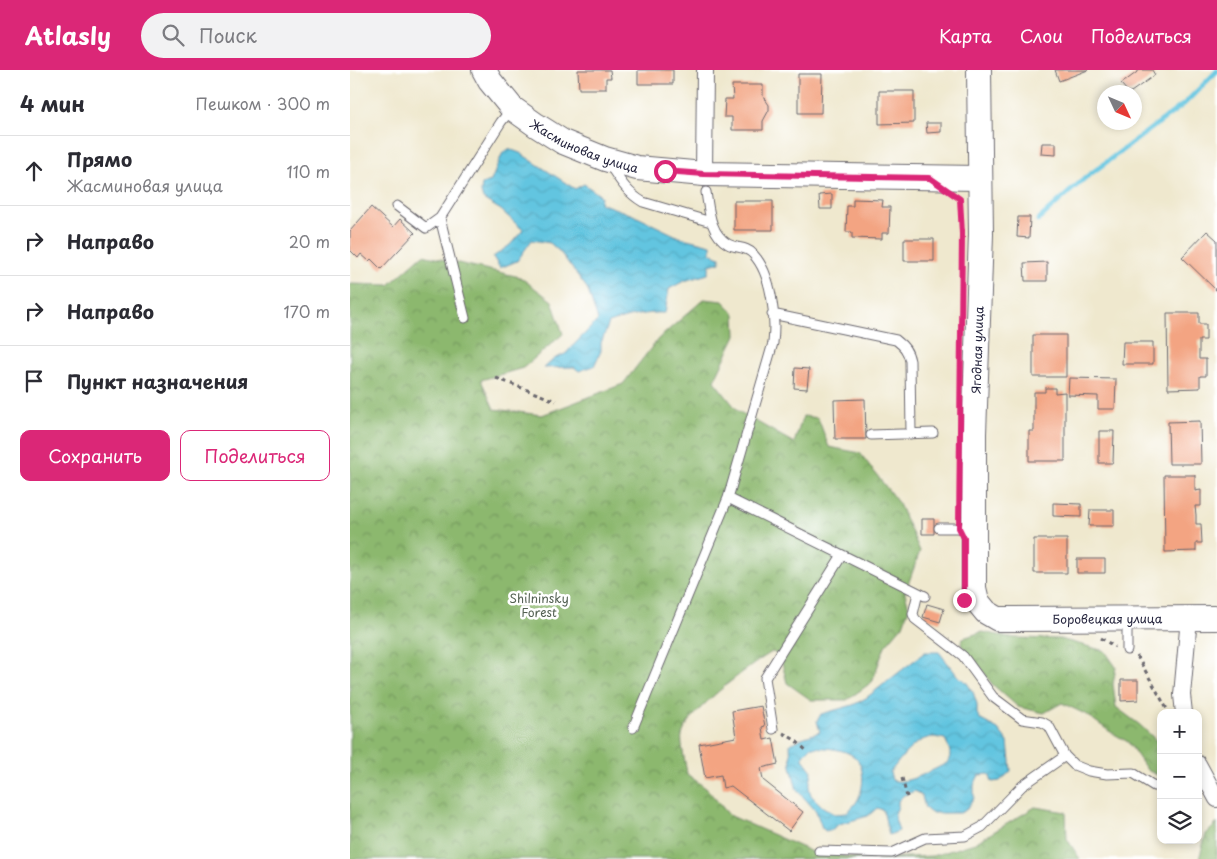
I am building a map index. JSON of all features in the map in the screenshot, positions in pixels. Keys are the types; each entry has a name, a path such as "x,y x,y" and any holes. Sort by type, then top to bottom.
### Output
{"street":[{"name":"Жасминовая улица","path":"484,70 490,81 512,108 564,142 606,159 705,183 980,178"},
{"path":"705,70 705,183"},
{"name":"Ягодная улица","path":"978,70 981,234 974,434 974,588 977,601 986,612 998,619"},
{"path":"1184,709 1182,695 1189,618"},
{"name":"Боровецкая улица","path":"998,619 1217,618"},
{"path":"1202,771 1217,799"}],"lane":[{"path":"397,206 426,228 440,218 512,108"},
{"path":"606,159 626,190 634,197 643,202 711,222"},
{"path":"633,728 728,498 773,343 774,331 769,286 766,276 754,255 748,249 729,245 714,230 705,183"},
{"path":"440,218 465,318"},
{"path":"772,314 896,340 903,345 908,352 910,362 911,434"},
{"path":"871,435 933,433"},
{"path":"728,498 921,594 913,614 915,619 963,656 993,697 1022,718 1042,722 1049,726 1065,756 1074,766 1107,774 1133,773 1154,786"},
{"path":"939,528 974,528"},
{"path":"773,729 765,678 842,555"},
{"path":"1127,619 1127,650"},
{"path":"820,851 892,853 925,838 965,836 982,827 1022,786 1065,756"}],"path":[{"path":"496,378 556,401"},
{"path":"1097,635 1120,650 1133,650 1167,709"},
{"path":"795,740 806,751"},
{"path":"902,778 907,797"}],"green space":[{"name":"Shilninsky Forest","path":"423,255 520,277 552,301 563,334 523,368 481,380 494,409 542,415 623,384 658,339 704,299 723,301 735,314 736,335 714,381 738,411 794,443 803,416 818,418 829,447 860,453 899,504 920,551 905,593 909,608 903,625 885,646 872,682 847,700 811,700 787,683 780,655 772,652 749,667 707,701 687,725 682,735 682,748 687,774 707,789 729,815 812,852 866,859 350,859 350,284 389,285"},
{"path":"982,632 1015,638 1060,639 1105,651 1116,667 1113,684 1116,707 1140,725 1157,741 1157,775 1147,770 1128,742 1087,715 1062,703 1044,713 1018,707 992,684 961,645 963,638"},
{"path":"1035,807 1066,812 1067,839 1080,859 866,859 932,856 975,843"},
{"path":"1217,823 1217,859 1199,859 1206,834"}],"water":[{"path":"509,149 520,153 575,189 584,184 601,196 600,203 633,215 679,237 711,245 711,253 720,257 720,262 710,265 708,274 684,281 669,289 665,313 636,315 609,323 601,343 601,351 594,366 579,371 574,367 544,368 554,359 565,354 598,320 587,288 560,252 550,243 532,240 517,261 500,268 493,257 510,245 523,230 501,210 483,199 481,192 482,184 491,181 503,152"},
{"path":"925,652 939,652 973,692 977,704 977,714 981,720 998,729 1008,742 1011,771 1000,781 992,782 989,774 979,775 974,785 974,798 966,810 960,813 931,813 925,808 922,796 915,791 904,795 898,801 898,807 894,815 899,831 889,835 883,810 877,808 868,816 839,824 831,830 825,831 822,828 816,811 797,790 791,766 790,744 820,732 817,721 821,714 853,705 866,698","holes":["934,737 945,739 950,754 947,763 912,779 904,781 892,780 890,772 909,750 920,741","811,747 846,752 855,757 859,762 863,782 862,789 856,803 847,813 835,814 823,807 811,795 809,788 812,771 803,759 803,755"]}],"building":[{"path":"578,70 610,70 611,78 606,78 606,89 579,89"},
{"path":"638,70 673,70 673,84 638,84"},
{"path":"1055,70 1088,70 1059,81"},
{"path":"1140,70 1152,70 1155,75 1141,85 1121,84"},
{"path":"798,74 822,74 821,113 798,113"},
{"path":"732,85 763,85 763,96 769,105 769,110 763,121 763,130 732,130 732,117 724,117 725,99 733,99"},
{"path":"879,91 914,91 914,123 879,124"},
{"path":"926,123 941,123 941,132 927,133"},
{"path":"1042,143 1056,143 1056,155 1041,154"},
{"path":"832,194 832,209 820,209 819,195"},
{"path":"853,199 883,200 882,207 890,207 889,233 882,233 882,239 852,238 852,232 846,232 847,206 853,206"},
{"path":"734,201 773,201 773,230 734,230"},
{"path":"371,207 393,227 400,219 415,233 381,269 371,259 369,261 361,254 358,258 350,250 350,231"},
{"path":"1018,217 1030,217 1029,238 1017,237"},
{"path":"1207,231 1217,240 1217,291 1182,257"},
{"path":"904,239 934,239 934,261 904,261"},
{"path":"1047,262 1047,281 1025,281 1024,263"},
{"path":"1167,313 1199,313 1199,324 1206,324 1206,340 1199,340 1199,359 1206,359 1206,376 1200,376 1200,388 1168,389"},
{"path":"1033,335 1066,335 1066,377 1033,377"},
{"path":"1123,342 1153,342 1153,364 1122,364"},
{"path":"795,368 809,369 807,389 794,388"},
{"path":"1069,378 1116,379 1115,409 1098,409 1098,396 1068,395"},
{"path":"1045,388 1055,388 1055,393 1065,392 1065,461 1029,461 1029,431 1034,431 1034,392 1045,392"},
{"path":"865,399 866,439 835,439 834,400"},
{"path":"1200,421 1201,464 1169,464 1168,422"},
{"path":"1099,431 1114,431 1113,463 1099,463"},
{"path":"1164,475 1195,475 1195,491 1201,490 1201,506 1195,506 1196,524 1201,524 1202,543 1196,543 1196,551 1165,552"},
{"path":"1053,503 1081,504 1081,517 1053,516"},
{"path":"1090,510 1114,510 1114,526 1089,526"},
{"path":"922,519 934,519 934,534 922,534"},
{"path":"1034,539 1067,539 1067,573 1034,573"},
{"path":"1077,559 1105,559 1105,573 1077,573"},
{"path":"927,604 944,609 940,622 923,617"},
{"path":"1121,680 1138,680 1138,700 1121,701"},
{"path":"761,706 765,726 762,727 764,740 773,738 778,764 761,768 763,780 803,812 789,831 731,786 723,788 721,775 705,778 699,744 736,737 732,711"}],"waterway":[{"path":"1038,220 1085,178 1184,104 1217,71"}],"route":[{"path":"665,171 704,174 803,174 930,178 960,199 962,234 959,528 964,538 964,600"}]}
